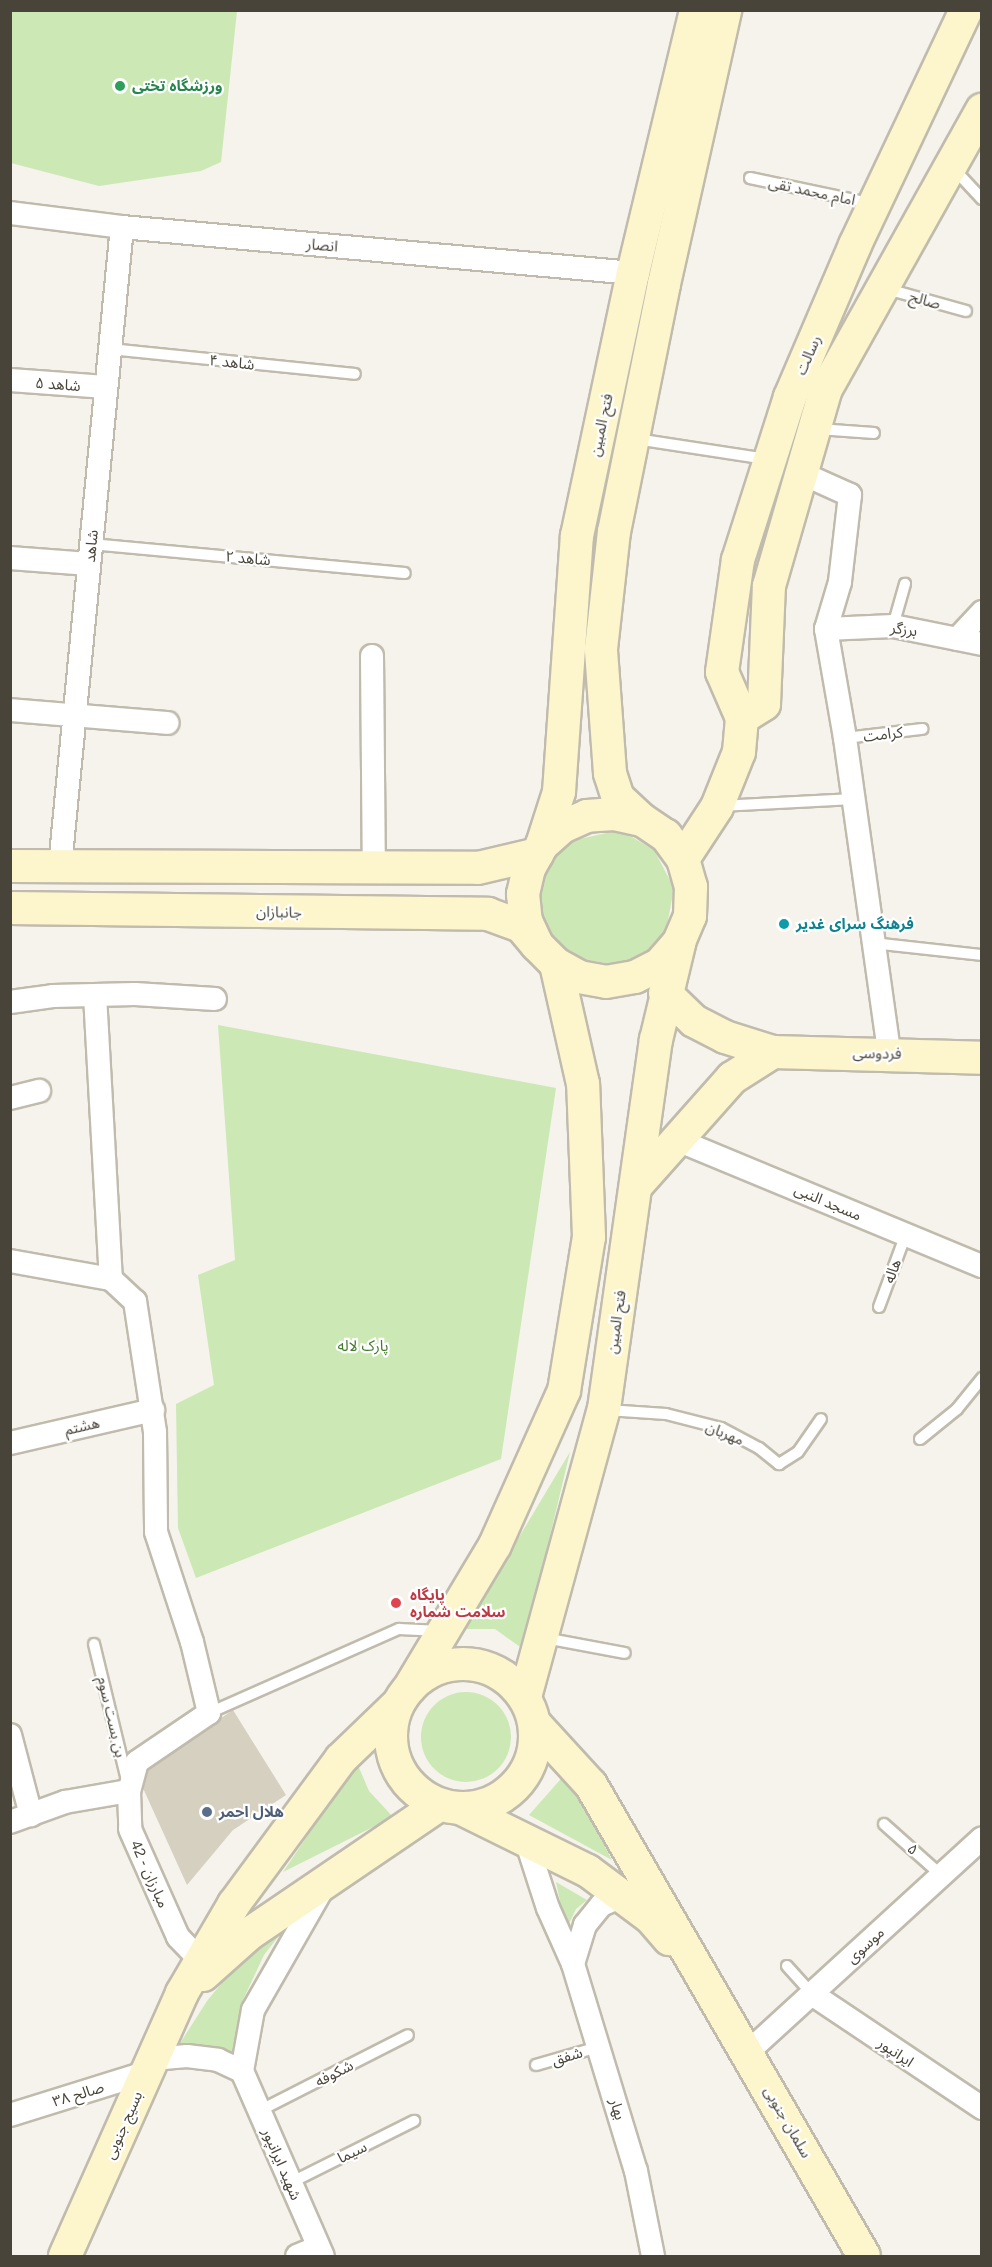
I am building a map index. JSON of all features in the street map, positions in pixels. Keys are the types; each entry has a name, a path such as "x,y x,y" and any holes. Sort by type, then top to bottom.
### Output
{"main road":[{"name":"فتح المبین","path":"539,849 559,792 577,536 633,273 696,10"},
{"path":"547,955 579,977 606,982 634,977 660,964 679,942 690,916 691,896 683,859 666,836 642,820 618,798 610,773 601,649 614,532 725,10"},
{"name":"رسالت","path":"683,859 717,807 739,752 742,718 722,672 738,560 790,397 874,204 966,10"},
{"name":"رسالت","path":"742,718 764,704 769,586 826,389 981,110"},
{"path":"642,820 614,814 587,816 562,827 539,849 529,868 523,894 526,921 547,955 583,1084 589,1237 564,1391 495,1545 446,1631 403,1696 391,1728 395,1760 402,1775 418,1793 526,1840 588,1871 651,1918 711,1987"},
{"path":"10,866 457,868 498,866 539,849"},
{"path":"450,914 463,901 465,892 457,868"},
{"name":"جانبازان","path":"10,908 488,914 508,919 547,955"},
{"name":"فتح المبین","path":"531,1711 544,1638 585,1467 604,1409 665,993 679,942"},
{"name":"فردوسی","path":"665,993 694,1021 725,1037 772,1052 888,1052 981,1058"},
{"path":"637,1185 675,1139 732,1078 772,1052"},
{"path":"403,1696 437,1669 470,1663 492,1668 511,1680 531,1711 591,1785 711,1987"},
{"name":"بسیج جنوبی","path":"65,2256 182,1993 234,1904 341,1760 403,1696"},
{"path":"182,1993 249,1934 326,1884 451,1807 488,1805 515,1786 526,1773 535,1750 531,1711"},
{"name":"سلمان جنوبی","path":"711,1987 864,2256"}],"street":[{"name":"انصار","path":"10,213 122,227 633,273"},
{"name":"شاهد","path":"60,866 122,227"},
{"name":"شاهد ۵","path":"10,380 106,387"},
{"path":"801,473 850,495 840,582 826,629 845,738 888,1052"},
{"path":"10,558 90,554"},
{"path":"957,639 981,612"},
{"name":"برزگر","path":"826,629 894,626 981,644"},
{"path":"372,656 374,867"},
{"path":"10,710 167,723"},
{"path":"10,1002 53,996 95,995 215,999"},
{"path":"95,995 111,1279"},
{"path":"10,1098 39,1091"},
{"name":"مسجد النبی","path":"675,1139 981,1266"},
{"path":"10,1261 111,1279 135,1300 153,1410 156,1532 192,1642 209,1713"},
{"name":"هشتم","path":"10,1443 153,1410"},
{"name":"مبارزان - 42","path":"201,1961 178,1937 130,1829 129,1791 137,1762 209,1713"},
{"path":"10,1735 20,1818 65,1802 129,1791"},
{"name":"موسوی","path":"748,2052 981,1838"},
{"name":"بهار","path":"526,1840 548,1908 573,1964 636,2171 653,2256"},
{"path":"242,2071 253,2010 326,1884"},
{"path":"573,1964 585,1925 601,1905 622,1896"},
{"name":"ایرانپور","path":"812,1994 981,2108"},
{"name":"صالح ۳۸","path":"10,2115 148,2066 187,2056 218,2060 242,2071"},
{"name":"شهید ایرانپور","path":"242,2071 321,2252"},
{"path":"297,2256 321,2252"}],"lane":[{"path":"951,166 981,199"},
{"name":"امام محمد تقی","path":"750,178 874,204"},
{"name":"صالح","path":"884,288 966,311"},
{"name":"شاهد ۴","path":"110,349 355,374"},
{"path":"815,429 874,433"},
{"path":"633,438 770,459"},
{"name":"شاهد ۲","path":"90,554 405,573"},
{"path":"894,626 905,584"},
{"name":"کرامت","path":"845,738 921,729"},
{"path":"717,807 854,800"},
{"path":"873,943 981,955"},
{"name":"هاله","path":"879,1307 906,1234"},
{"path":"920,1439 957,1409 981,1378"},
{"name":"مهربان","path":"604,1409 666,1414 721,1428 759,1448 779,1464 798,1452 821,1419"},
{"path":"209,1713 399,1629 446,1631"},
{"path":"544,1638 625,1653"},
{"name":"بن بست سوم","path":"94,1644 129,1791"},
{"name":"۵","path":"885,1824 941,1875"},
{"path":"787,1966 812,1994"},
{"name":"شکوفه","path":"259,2111 408,2035"},
{"name":"شفق","path":"536,2065 598,2047"},
{"name":"سیما","path":"290,2183 414,2121"}],"green space":[{"name":"ورزشگاه تختی","path":"10,11 237,11 221,162 201,171 99,186 11,163"},
{"path":"620,830 654,850 674,888 665,936 644,958 611,964 574,958 544,932 536,914 542,866 575,840"},
{"name":"پارک لاله","path":"218,1025 556,1088 501,1459 196,1578 178,1528 176,1404 214,1385 198,1275 235,1260"},
{"path":"570,1452 523,1649 495,1629 464,1629"},
{"path":"466,1692 483,1696 498,1705 507,1720 511,1737 507,1754 498,1769 483,1778 466,1782 449,1778 434,1769 425,1754 421,1737 425,1720 434,1705 449,1696"},
{"path":"357,1763 369,1791 393,1817 283,1872"},
{"path":"567,1772 612,1860 529,1815"},
{"path":"556,1882 587,1900 576,1909 566,1930"},
{"path":"289,1923 264,1955 242,2002 233,2054 204,2047 177,2048 207,2001 244,1956"}],"building":[{"name":"هلال احمر","path":"233,1710 286,1795 233,1830 187,1885 137,1775"}],"place":[{"name":"ورزشگاه تختی","path":"120,86"},
{"name":"فرهنگ سرای غدیر","path":"784,924"},
{"name":"پایگاه سلامت شماره","path":"396,1603"},
{"name":"هلال احمر","path":"207,1812"}]}
